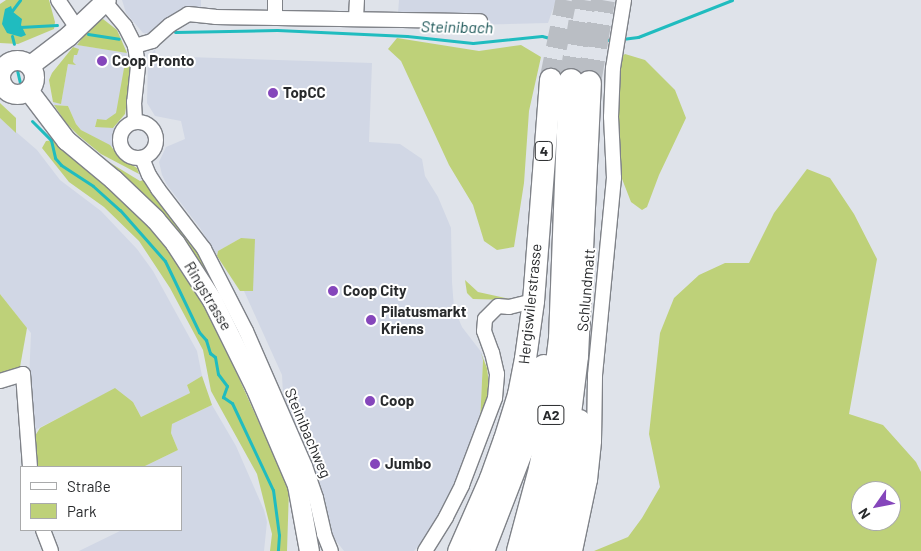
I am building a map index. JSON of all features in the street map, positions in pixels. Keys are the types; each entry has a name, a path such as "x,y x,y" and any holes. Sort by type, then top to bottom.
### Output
{"highway":[{"name":"A2","path":"519,551 541,469 552,412 561,339 570,81"},
{"name":"A2","path":"538,551 557,481 568,422 576,356 570,81"},
{"path":"482,551 521,450 538,395 563,275"},
{"path":"558,551 572,496 578,455 579,387 576,356"}],"main road":[{"path":"30,65 77,28 105,0"},
{"path":"18,60 30,65 34,76 33,83 28,90 17,94 5,88 0,78 2,66 10,61 18,60"},
{"name":"Hergiswilerstrasse","path":"458,550 490,478 512,412 529,334 570,81"},
{"name":"Ringstrasse","path":"28,90 66,140 131,195 175,243 212,300 240,356 297,485 309,551"}],"street":[{"path":"58,0 77,28"},
{"path":"105,0 125,26 136,46 138,66 134,102 135,122"},
{"path":"275,0 275,18"},
{"path":"356,18 357,0"},
{"name":"Schlundmatt","path":"575,551 590,480 594,440 595,375 614,178 612,95 617,38 624,0"},
{"path":"136,46 152,41 188,14 215,17 480,21"},
{"path":"135,122 148,124 155,134 155,146 148,156 142,158 134,158 127,155 119,141 125,126 135,122"},
{"name":"Ringstrasse","path":"142,158 149,175 204,248 246,331"},
{"path":"425,551 462,486 489,418 496,385 496,364 483,325 493,309 498,306 509,307 533,302"},
{"path":"509,307 519,316 529,334"},
{"name":"Steinibachweg","path":"246,331 309,474 324,534 331,551"},
{"path":"0,381 23,374 30,466"},
{"path":"43,531 51,551"}],"shaded area":[{"path":"122,0 201,0 201,9 149,34 143,33 126,13"},
{"path":"399,0 556,0 548,23 397,27"},
{"path":"77,43 78,45 127,53 117,113 106,121 97,119 95,126 113,128 116,126 112,135 113,148 81,130 76,124 68,106 54,105 53,102 61,103 68,64 75,65 73,63 74,54 79,49 73,47"},
{"path":"155,49 156,56 372,63 369,142 400,144 422,159 425,176 438,197 451,228 454,308 462,327 482,353 483,360 480,423 476,438 432,530 414,551 344,551 337,542 334,542 281,396 283,394 282,375 244,291 253,291 241,238 218,251 217,256 200,228 167,185 162,175 159,162 166,147 185,139 181,121 155,116 147,103 148,58"},
{"path":"0,118 37,150 60,180 101,211 137,249 153,271 197,351 202,376 187,385 190,393 141,417 133,402 115,389 33,431 28,405 31,333 0,294"},
{"path":"212,405 236,446 264,510 267,522 264,551 79,551 120,531 182,531 182,466 145,466 178,450 171,433 172,424"}],"green space":[{"path":"6,0 49,0 55,22 54,29 18,44 0,43 0,4"},
{"path":"103,19 117,30 127,53 77,45 91,26"},
{"path":"397,38 479,51 521,45 541,57 529,111 524,183 514,247 497,250 484,241 473,205 449,165 401,61 388,49"},
{"path":"73,47 79,49 77,55 74,55 73,62 76,65 68,64 61,104 53,102 49,80 52,73"},
{"path":"625,54 645,60 675,90 686,118 659,175 647,207 642,210 631,202 617,166 616,79 621,57"},
{"path":"126,57 128,57 129,65 133,65 125,114 113,128 95,127 97,119 106,120 116,113"},
{"path":"0,103 16,118 16,133 0,118"},
{"path":"54,105 68,106 76,124 81,130 110,145 119,157 137,168 139,174 101,154 66,123"},
{"path":"70,132 94,153 140,181 144,180 199,253 249,352 233,327"},
{"path":"56,140 126,199 170,249 209,312 289,489 287,551 270,551 272,534 257,474 211,391 203,350 170,288 139,241 104,207 69,182 42,148 46,141"},
{"path":"807,169 830,178 854,214 877,259 849,414 883,425 916,462 921,472 921,551 594,551 628,537 642,518 660,487 649,434 660,333 674,298 699,275 725,263 749,263 774,213"},
{"path":"241,238 255,239 253,291 240,291 217,256 218,251"},
{"path":"465,280 478,292 514,300 473,299 467,293"},
{"path":"0,294 27,328 20,367 0,375"},
{"path":"481,353 487,368 489,384 485,410 480,423 483,360"},
{"path":"202,376 212,405 172,424 171,433 178,450 145,466 35,466 33,439 40,428 115,388 133,402 141,417 190,393 187,385"}],"water":[{"path":"11,6 13,12 22,19 21,25 26,35 21,37 7,33 2,24 5,9"}],"waterway":[{"name":"Steinibach","path":"11,12 20,0"},
{"name":"Steinibach","path":"622,39 638,37 732,0"},
{"name":"Steinibach","path":"20,27 57,25"},
{"name":"Steinibach","path":"175,32 277,30 407,36 473,43 542,36 564,42 582,39 614,40"},
{"name":"Steinibach","path":"88,34 119,39"},
{"path":"12,36 14,44"},
{"path":"17,70 20,83"},
{"path":"32,121 51,140 55,158 61,165 93,186 120,210 165,261 199,332 206,340 210,353 215,357 218,374 227,386 223,397 232,403 273,490 279,535 278,551"}],"tunnel":[{"path":"550,79 566,0"},
{"path":"571,81 584,0"},
{"path":"589,83 603,0"}],"place":[{"name":"Coop Pronto","path":"102,61"},
{"name":"TopCC","path":"273,93"},
{"name":"Coop City","path":"333,291"},
{"name":"Pilatusmarkt Kriens","path":"371,320"},
{"name":"Coop","path":"370,401"},
{"name":"Jumbo","path":"375,464"}]}
